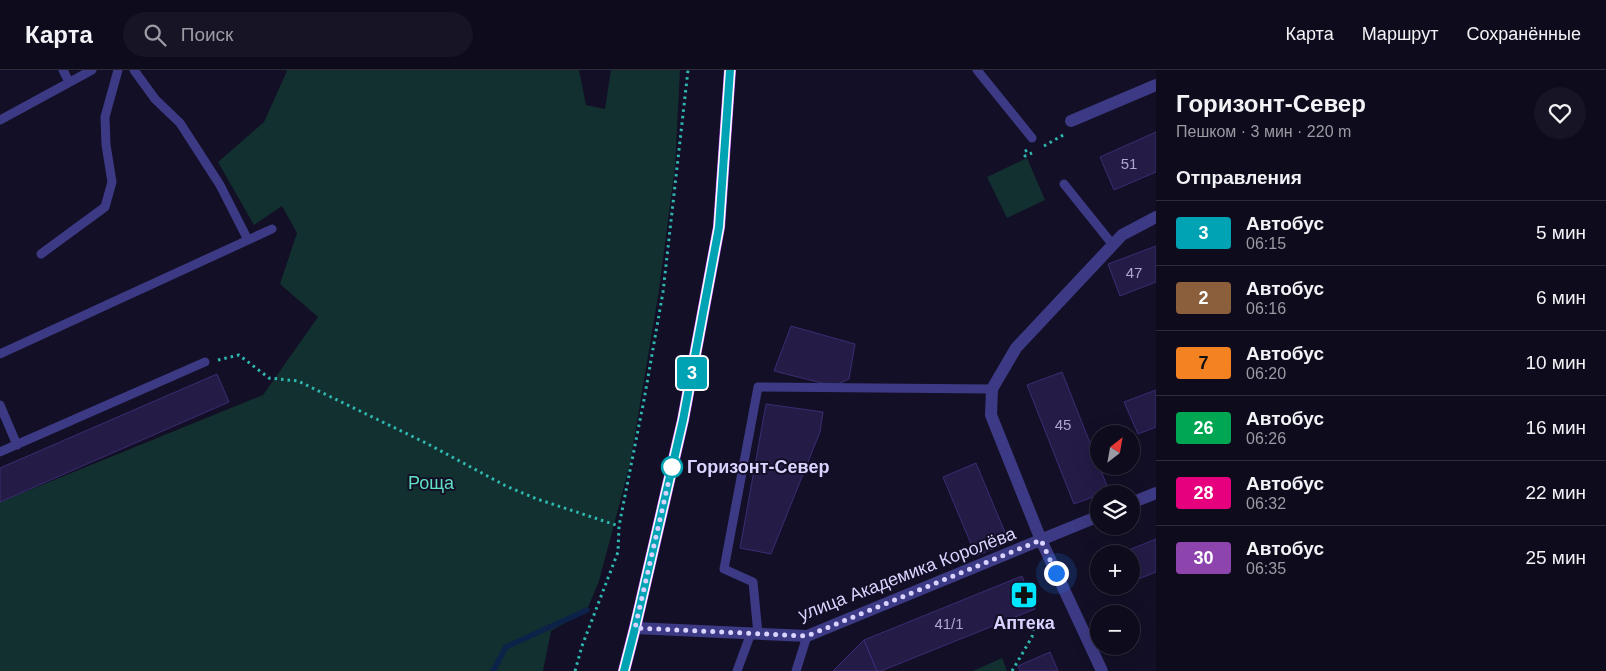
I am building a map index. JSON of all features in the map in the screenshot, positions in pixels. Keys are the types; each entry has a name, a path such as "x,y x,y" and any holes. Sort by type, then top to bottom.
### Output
{"main road":[{"path":"624,671 683,420 719,227 730,70"}],"street":[{"path":"1071,121 1156,85"},
{"name":"улица Академика Королёва","path":"1102,671 1041,540 991,415 992,389 1016,348 1122,235 1156,217"},
{"path":"1140,499 1156,492"},
{"name":"улица Академика Королёва","path":"635,628 807,636 1090,520"}],"lane":[{"path":"63,70 69,82"},
{"path":"0,120 92,70"},
{"path":"41,254 105,207 112,182 106,145 105,117 118,70"},
{"path":"134,70 155,99 180,123 220,185 248,240"},
{"path":"977,70 1032,138"},
{"path":"1064,184 1114,245"},
{"path":"0,354 272,228"},
{"path":"0,452 205,362"},
{"path":"737,671 754,634 753,582 724,569 758,387 992,389"},
{"path":"0,405 17,445"},
{"path":"796,671 807,636"}],"path":[{"path":"575,671 582,646 618,552 619,526 663,292 688,70"},
{"path":"205,362 239,355 269,378 298,381 426,443 506,486 537,499 619,526"},
{"path":"1012,671 1032,638 1034,622"}],"green space":[{"name":"Роща","path":"285,70 579,70 586,105 605,109 611,70 680,70 675,167 659,290 630,464 599,581 587,610 551,631 543,671 0,671 0,502 263,395 318,317 280,284 297,233 282,206 254,225 218,162 264,122 287,71"},
{"path":"1027,158 1045,200 1007,218 987,177"},
{"path":"1002,658 1007,671 973,671"}],"building":[{"path":"1156,132 1156,172 1114,190 1100,157"},
{"path":"1156,246 1156,282 1120,296 1108,264"},
{"path":"791,326 855,344 849,379 834,386 774,371"},
{"path":"1062,372 1090,443 1090,475 1103,475 1107,485 1090,485 1090,498 1074,504 1027,385"},
{"path":"217,374 229,402 0,502 0,468"},
{"path":"1156,390 1156,427 1140,433 1140,425 1134,425 1124,402"},
{"path":"766,404 823,412 820,432 771,554 740,548"},
{"path":"976,463 1009,542 976,556 943,477"},
{"path":"1156,539 1156,572 1140,578 1140,545"},
{"path":"1022,576 1035,609 877,671 864,640"},
{"path":"864,640 877,671 833,671"},
{"path":"1050,652 1058,671 1020,671 1018,666"}],"waterway":[{"path":"493,671 506,647 587,610"}],"bus line":[{"name":"3","path":"624,671 683,420 719,227 730,70"}],"place":[{"name":"Горизонт-Север","path":"672,467"},
{"name":"Аптека","path":"1024,595"}],"route":[{"path":"672,467 635,628 807,636 1041,540 1056,573"}]}
